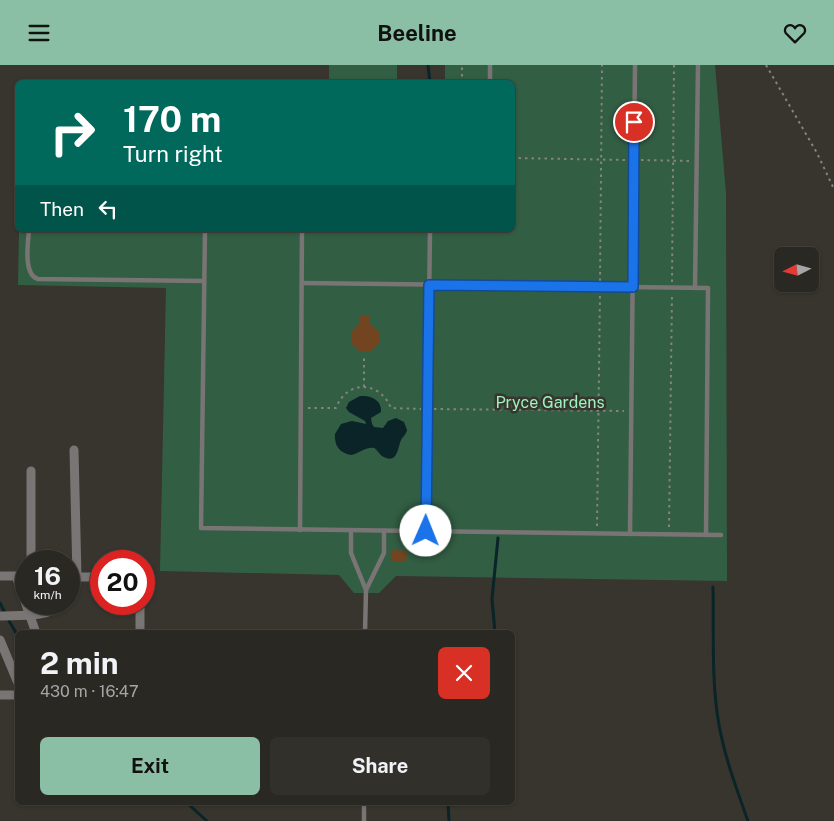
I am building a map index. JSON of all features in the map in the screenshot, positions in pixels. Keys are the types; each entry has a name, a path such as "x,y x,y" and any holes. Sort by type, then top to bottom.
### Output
{"street":[{"path":"73,550 74,450"},
{"path":"31,471 31,550"},
{"path":"0,576 15,576"},
{"path":"0,615 15,614"},
{"path":"30,615 35,630"},
{"path":"140,615 140,630"},
{"path":"0,640 3,653 15,677"},
{"path":"0,695 15,695"}],"lane":[{"path":"490,65 490,80"},
{"path":"630,534 635,65"},
{"path":"695,288 698,65"},
{"path":"29,232 28,267 33,278 204,281"},
{"path":"205,232 201,528 721,535"},
{"path":"300,530 302,232"},
{"path":"426,531 430,232"},
{"path":"302,283 708,288 706,535"},
{"path":"351,530 351,553 366,589 365,630"},
{"path":"366,589 384,553 384,531"},
{"path":"364,805 364,821"}],"path":[{"path":"462,65 462,80"},
{"path":"597,533 602,65"},
{"path":"669,534 674,65"},
{"path":"766,65 817,153 834,189"},
{"path":"515,157 697,161"},
{"path":"364,356 364,387"},
{"path":"301,407 336,408 346,392 358,387 364,387 384,395 391,409 632,411"}],"green space":[{"path":"329,65 397,65 397,80 329,80"},
{"name":"Pryce Gardens","path":"445,65 715,65 726,193 727,581 396,576 379,593 354,593 339,575 160,571 166,288 18,285 19,232 515,232 515,80 445,80"}],"water":[{"path":"360,396 372,397 380,404 381,412 371,418 374,427 383,428 388,421 396,418 404,422 407,432 401,440 396,454 391,459 382,456 374,448 368,448 351,455 341,451 337,445 335,434 341,424 352,421 366,424 365,421 349,412 346,408 349,402"}],"building":[{"path":"370,315 370,324 379,332 379,343 371,351 360,352 352,344 351,332 359,324 359,316"},
{"path":"392,550 407,551 406,562 391,561"}],"waterway":[{"path":"428,65 430,80"},
{"path":"495,630 492,599 498,538"},
{"path":"713,587 716,708 728,762 748,821"},
{"path":"0,603 4,611"},
{"path":"9,621 15,631"},
{"path":"189,805 207,821"},
{"path":"448,805 449,821"}],"route":[{"path":"426,531 429,285 633,287 634,122"}]}
